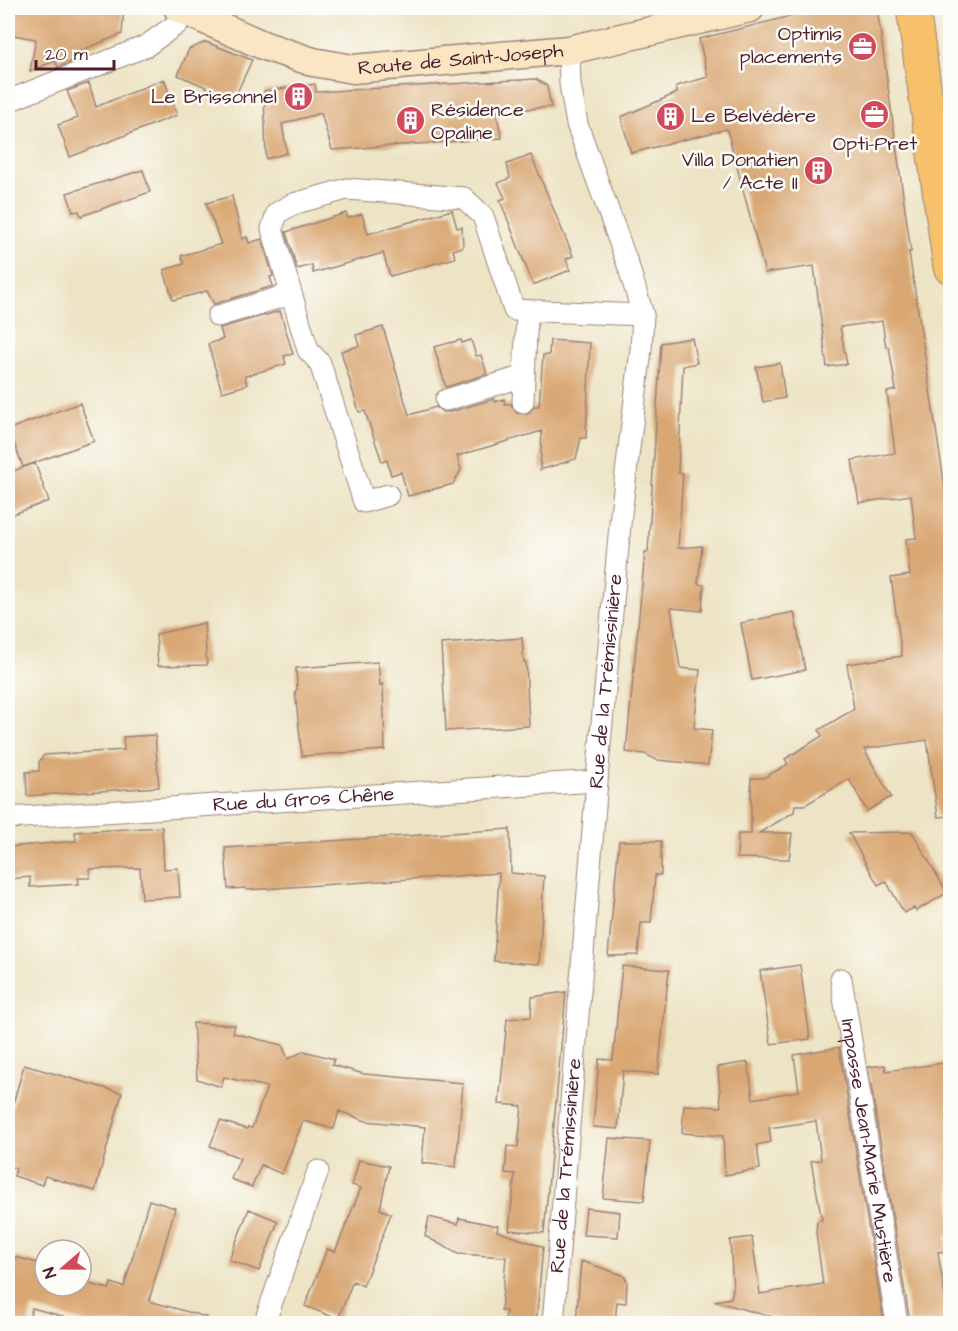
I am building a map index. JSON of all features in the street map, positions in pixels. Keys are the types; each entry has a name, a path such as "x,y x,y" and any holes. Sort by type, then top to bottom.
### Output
{"main road":[{"path":"913,8 951,267"}],"street":[{"name":"Route de Saint-Joseph","path":"182,9 266,46 313,62 353,69 569,50 750,8"},
{"path":"8,101 146,46 177,24 182,9"},
{"name":"Rue de la Trémissinière","path":"553,1323 597,781 621,513 641,350 643,315 629,268 577,124 570,84 569,50"},
{"path":"388,495 364,502 320,363 308,350 291,294 272,229 277,213 293,204 354,189 464,198 483,216 514,310 643,315"},
{"path":"218,316 291,294"},
{"path":"523,402 527,311"},
{"path":"446,400 524,376"},
{"name":"Rue du Gros Chêne","path":"8,818 597,781"},
{"name":"Impasse Jean-Marie Mustière","path":"841,979 897,1323"},
{"path":"264,1323 318,1171"}],"building":[{"path":"8,8 124,8 122,34 80,51 82,58 58,67 55,61 30,71 36,39 8,34"},
{"path":"823,8 877,8 911,252 909,252 951,528 951,816 938,817 927,740 864,749 891,797 867,811 849,779 805,805 795,805 794,812 759,833 792,833 789,859 737,858 738,834 751,834 751,778 764,778 788,764 785,759 822,736 819,730 854,709 847,664 902,656 891,578 910,575 906,539 916,538 911,495 859,503 852,460 895,453 887,392 896,390 882,321 840,327 847,364 827,367 814,266 765,273 727,129 631,153 621,117 677,93 676,86 708,77 699,39"},
{"path":"206,42 252,60 234,99 178,75 189,49"},
{"path":"164,79 177,115 70,157 58,125 78,118 67,91 89,83 96,107"},
{"name":"Résidence Opaline","path":"536,79 547,86 551,107 496,112 502,138 332,150 321,113 282,124 287,153 266,159 264,91 315,84 316,92"},
{"path":"531,155 573,256 566,259 570,270 533,285 500,200 505,198 498,183 510,178 507,164"},
{"path":"143,170 150,192 81,216 79,211 73,212 67,193"},
{"path":"232,196 242,239 247,237 249,243 262,239 273,276 270,277 273,286 214,304 207,291 173,300 164,270 184,264 181,256 221,244 206,203"},
{"path":"452,210 457,228 462,227 463,247 453,250 455,258 390,276 383,253 313,273 312,265 297,269 286,232 346,213 348,218 362,214 368,234"},
{"path":"280,311 293,354 284,356 286,364 245,376 247,385 222,392 208,344 223,339 220,328"},
{"path":"383,327 409,415 436,407 443,412 450,412 494,399 495,402 504,399 505,404 511,404 517,413 528,414 535,406 539,406 543,355 549,355 550,340 590,343 586,438 581,438 576,459 540,470 542,431 457,456 461,470 453,484 408,496 401,472 391,475 387,460 382,462 365,411 359,412 341,351 359,346 356,335"},
{"path":"692,338 697,363 683,366 678,473 683,474 678,548 702,546 698,584 704,585 702,611 671,608 680,668 700,670 694,728 712,730 708,765 657,760 645,754 626,752 645,552 648,552 661,343"},
{"path":"461,340 462,343 471,340 476,356 481,355 487,374 446,387 434,347"},
{"path":"780,363 785,398 763,402 756,367"},
{"path":"80,403 94,441 23,467 9,429"},
{"path":"35,463 49,501 8,516 8,473"},
{"path":"794,612 805,670 752,680 741,623"},
{"path":"204,623 207,665 158,666 156,634"},
{"path":"522,638 524,662 526,662 529,726 446,731 441,644"},
{"path":"378,662 380,685 383,684 385,750 302,756 295,691 297,690 296,668"},
{"path":"155,735 159,787 27,796 26,772 39,771 39,762 44,755 124,750 123,737"},
{"path":"162,827 164,869 178,868 180,897 142,899 140,868 90,869 90,878 78,878 79,884 30,887 30,877 8,879 8,847 76,841 75,832"},
{"path":"510,829 511,873 544,876 539,964 494,961 499,873 246,890 246,888 228,889 225,848"},
{"path":"912,832 947,893 916,911 914,908 904,913 886,881 878,885 849,833"},
{"path":"619,841 661,841 661,875 655,875 651,923 641,923 638,955 608,956"},
{"path":"800,965 810,1039 771,1044 760,971"},
{"path":"622,966 669,970 658,1074 623,1071 618,1129 593,1127 599,1059 613,1060"},
{"path":"566,992 544,1233 509,1230 515,1174 505,1173 507,1146 518,1147 522,1106 499,1104 507,1019 531,1017 532,997"},
{"path":"193,1023 235,1025 233,1033 282,1045 288,1059 304,1051 334,1059 332,1065 364,1074 463,1083 456,1167 422,1163 425,1127 366,1121 339,1111 334,1129 303,1121 282,1174 261,1165 252,1187 231,1179 240,1158 210,1146 220,1121 247,1129 252,1128 267,1087 224,1077 221,1087 197,1079"},
{"path":"839,1047 884,1323 794,1323 714,1301 731,1298 733,1290 730,1240 752,1237 760,1294 823,1284 816,1233 817,1221 822,1220 811,1161 821,1160 816,1121 769,1128 771,1142 757,1145 760,1169 725,1175 723,1136 682,1133 684,1105 721,1107 718,1067 748,1062 753,1099 799,1091 794,1055"},
{"path":"951,1062 951,1235 946,1235 948,1251 938,1252 949,1323 910,1323 868,1067 885,1065 886,1071"},
{"path":"24,1065 122,1093 95,1191 45,1176 42,1185 14,1176 16,1168 8,1166 8,1122"},
{"path":"609,1138 650,1141 644,1201 603,1198"},
{"path":"359,1160 389,1166 380,1209 391,1214 363,1286 353,1281 338,1319 305,1306 327,1249 335,1252 361,1188 352,1185"},
{"path":"149,1200 175,1208 149,1301 206,1317 205,1323 87,1323 32,1308 28,1323 8,1323 8,1283 15,1257 33,1262 33,1298 93,1298 93,1285 109,1289 111,1283 124,1287"},
{"path":"586,1208 620,1212 618,1237 583,1235"},
{"path":"249,1209 278,1221 259,1271 229,1260"},
{"path":"429,1217 458,1224 459,1218 498,1226 497,1231 543,1247 536,1323 505,1323 506,1311 501,1311 506,1257 458,1254 425,1236"},
{"path":"581,1261 623,1275 627,1281 626,1303 617,1302 615,1323 576,1323"}],"place":[{"name":"Optimis placements","path":"863,46"},
{"name":"Le Brissonnel","path":"298,97"},
{"name":"Opti-Pret","path":"875,114"},
{"name":"Le Belvédère","path":"670,116"},
{"name":"Résidence Opaline","path":"410,121"},
{"name":"Villa Donatien / Acte II","path":"819,171"}]}
